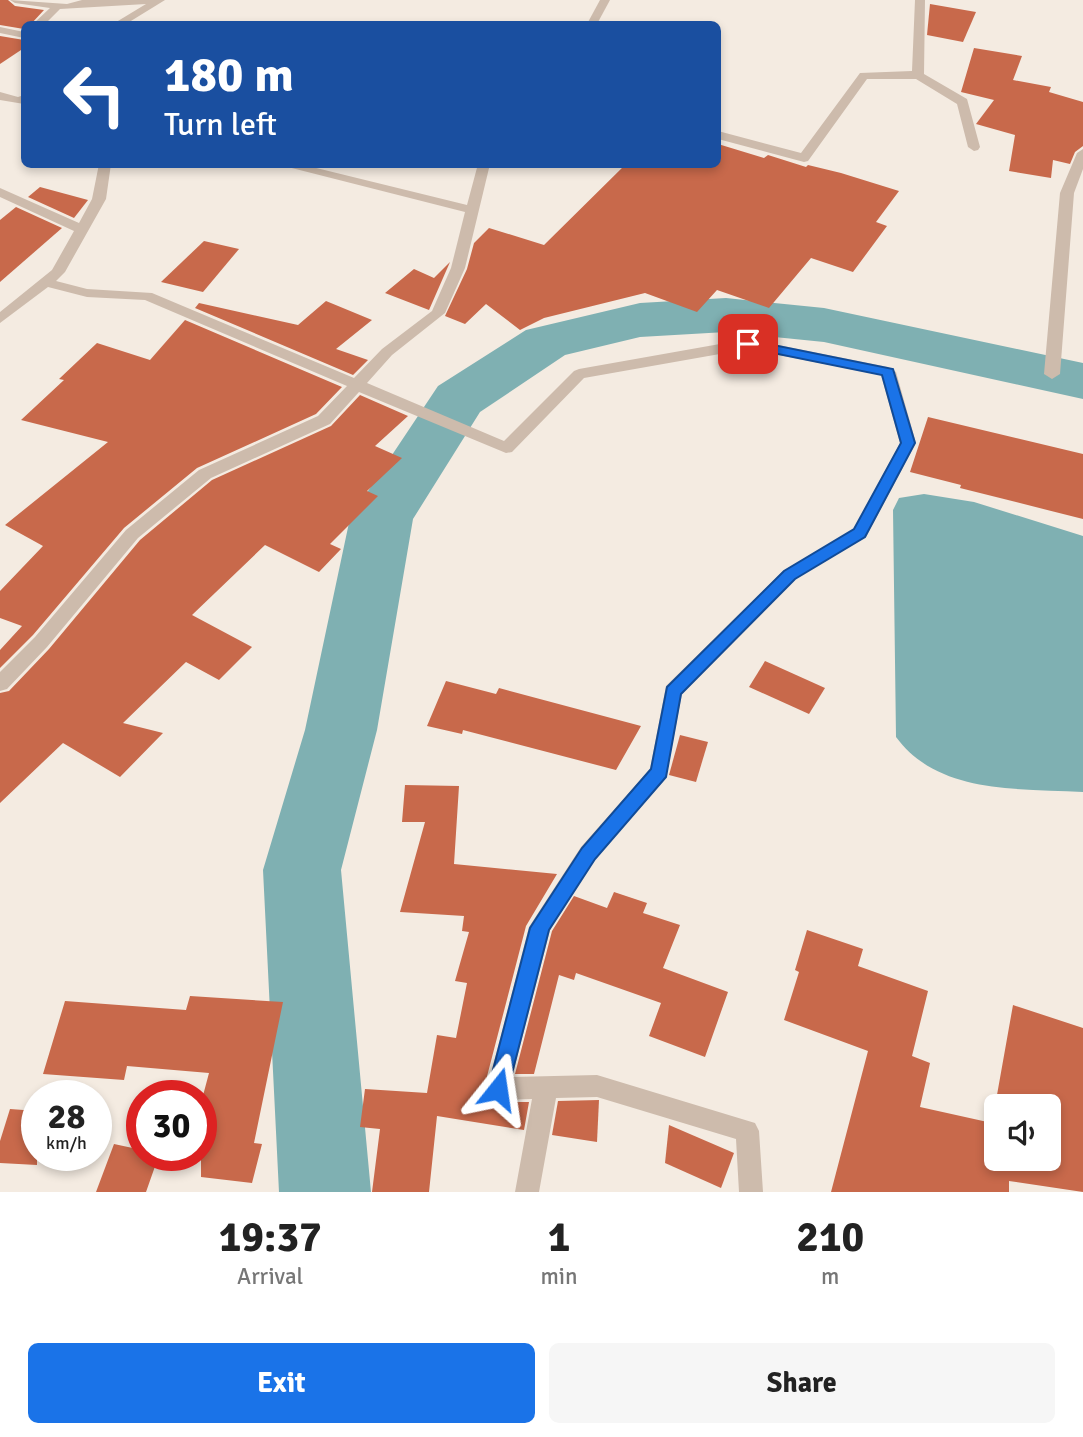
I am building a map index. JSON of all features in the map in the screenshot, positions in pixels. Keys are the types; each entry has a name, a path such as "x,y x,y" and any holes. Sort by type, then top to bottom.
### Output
{"street":[{"path":"15,0 57,6 160,0"},
{"path":"124,21 160,0"},
{"path":"594,21 605,0"},
{"path":"918,75 920,0"},
{"path":"43,21 57,6"},
{"path":"0,30 21,34"},
{"path":"721,136 804,158 864,75 918,75 963,102 974,147"},
{"path":"0,96 21,101"},
{"path":"1052,374 1067,192 1083,153"},
{"path":"0,319 58,272 99,199 104,168"},
{"path":"299,168 473,210"},
{"path":"0,684 41,642 132,534 205,474 324,419 387,352 438,313 458,268 483,168"},
{"path":"0,192 82,230"},
{"path":"45,282 87,293 147,296 356,387 506,448 579,374 748,344 888,372 908,443 860,533 789,575 673,691 659,772 589,853 540,928 498,1089 597,1086 747,1131 751,1192"},
{"path":"527,1192 545,1088"}],"water":[{"path":"924,494 974,502 1083,536 1083,792 1007,788 957,779 934,770 914,756 896,737 893,510 899,498"}],"building":[{"path":"0,0 8,0 15,6 44,10 34,21 21,21 21,28 0,25"},
{"path":"930,4 976,12 963,42 927,35"},
{"path":"0,36 21,40 21,50 0,64"},
{"path":"974,48 1022,56 1013,80 1051,87 1049,92 1083,102 1083,146 1075,152 1070,164 1053,160 1051,178 1009,171 1015,135 976,124 994,100 961,92"},
{"path":"721,145 764,158 768,155 806,167 808,165 841,173 899,191 876,222 887,226 853,272 811,258 769,308 717,290 697,312 645,293 544,318 520,330 486,304 465,324 445,316 467,269 474,243 489,228 544,245 622,168 721,168"},
{"path":"40,187 88,200 74,218 28,197"},
{"path":"16,207 62,228 0,282 0,220"},
{"path":"204,241 239,249 203,292 161,282"},
{"path":"450,262 429,310 385,293 414,269 434,278"},
{"path":"326,301 372,320 336,349 368,360 353,375 195,308 199,303 298,325"},
{"path":"185,320 342,387 316,414 197,468 124,528 33,635 0,668 0,650 22,626 0,618 0,591 43,546 5,525 108,442 21,420 64,380 59,379 97,343 150,360"},
{"path":"360,395 408,416 375,446 402,458 367,491 378,496 330,544 341,549 319,572 265,545 192,615 252,647 219,680 186,662 123,723 163,733 120,777 63,743 0,803 0,693 9,691 49,649 140,540 212,480 331,426"},
{"path":"928,417 1083,454 1083,519 960,488 961,485 910,472"},
{"path":"765,661 825,688 809,714 749,687"},
{"path":"446,681 496,694 499,688 641,726 616,770 463,730 462,734 427,726"},
{"path":"680,735 708,742 696,782 669,775"},
{"path":"405,785 459,786 454,864 557,874 526,926 484,1088 488,1098 497,1102 529,1102 524,1130 437,1116 429,1192 372,1192 380,1129 360,1127 365,1089 427,1093 437,1035 456,1038 467,983 455,981 469,932 462,931 464,916 400,912 425,822 402,822"},
{"path":"614,892 647,903 643,913 680,925 663,968 728,992 705,1057 649,1036 661,1003 576,973 574,980 559,975 534,1074 515,1074 552,931 574,896 607,908"},
{"path":"807,930 863,949 858,966 928,991 912,1056 930,1063 920,1107 984,1121 984,1171 1061,1171 1061,1094 997,1094 1013,1005 1083,1028 1083,1192 1009,1181 1009,1192 831,1192 868,1051 784,1020 799,972 795,970"},
{"path":"190,996 283,1002 254,1143 262,1144 252,1183 201,1177 201,1171 217,1171 217,1080 207,1080 209,1073 127,1066 124,1080 43,1074 65,1001 186,1010"},
{"path":"599,1100 597,1142 552,1135 558,1101"},
{"path":"10,1109 21,1110 21,1164 0,1163 0,1141"},
{"path":"669,1125 734,1153 721,1188 665,1163"},
{"path":"114,1144 126,1147 126,1171 153,1171 146,1192 96,1192 104,1171 112,1171"}],"waterway":[{"path":"325,1192 302,870 341,730 382,518 459,399 546,342 640,320 726,315 824,325 1083,381"}],"route":[{"path":"498,1089 540,928 589,853 659,772 673,691 789,575 860,533 908,443 888,372 748,344"}]}
